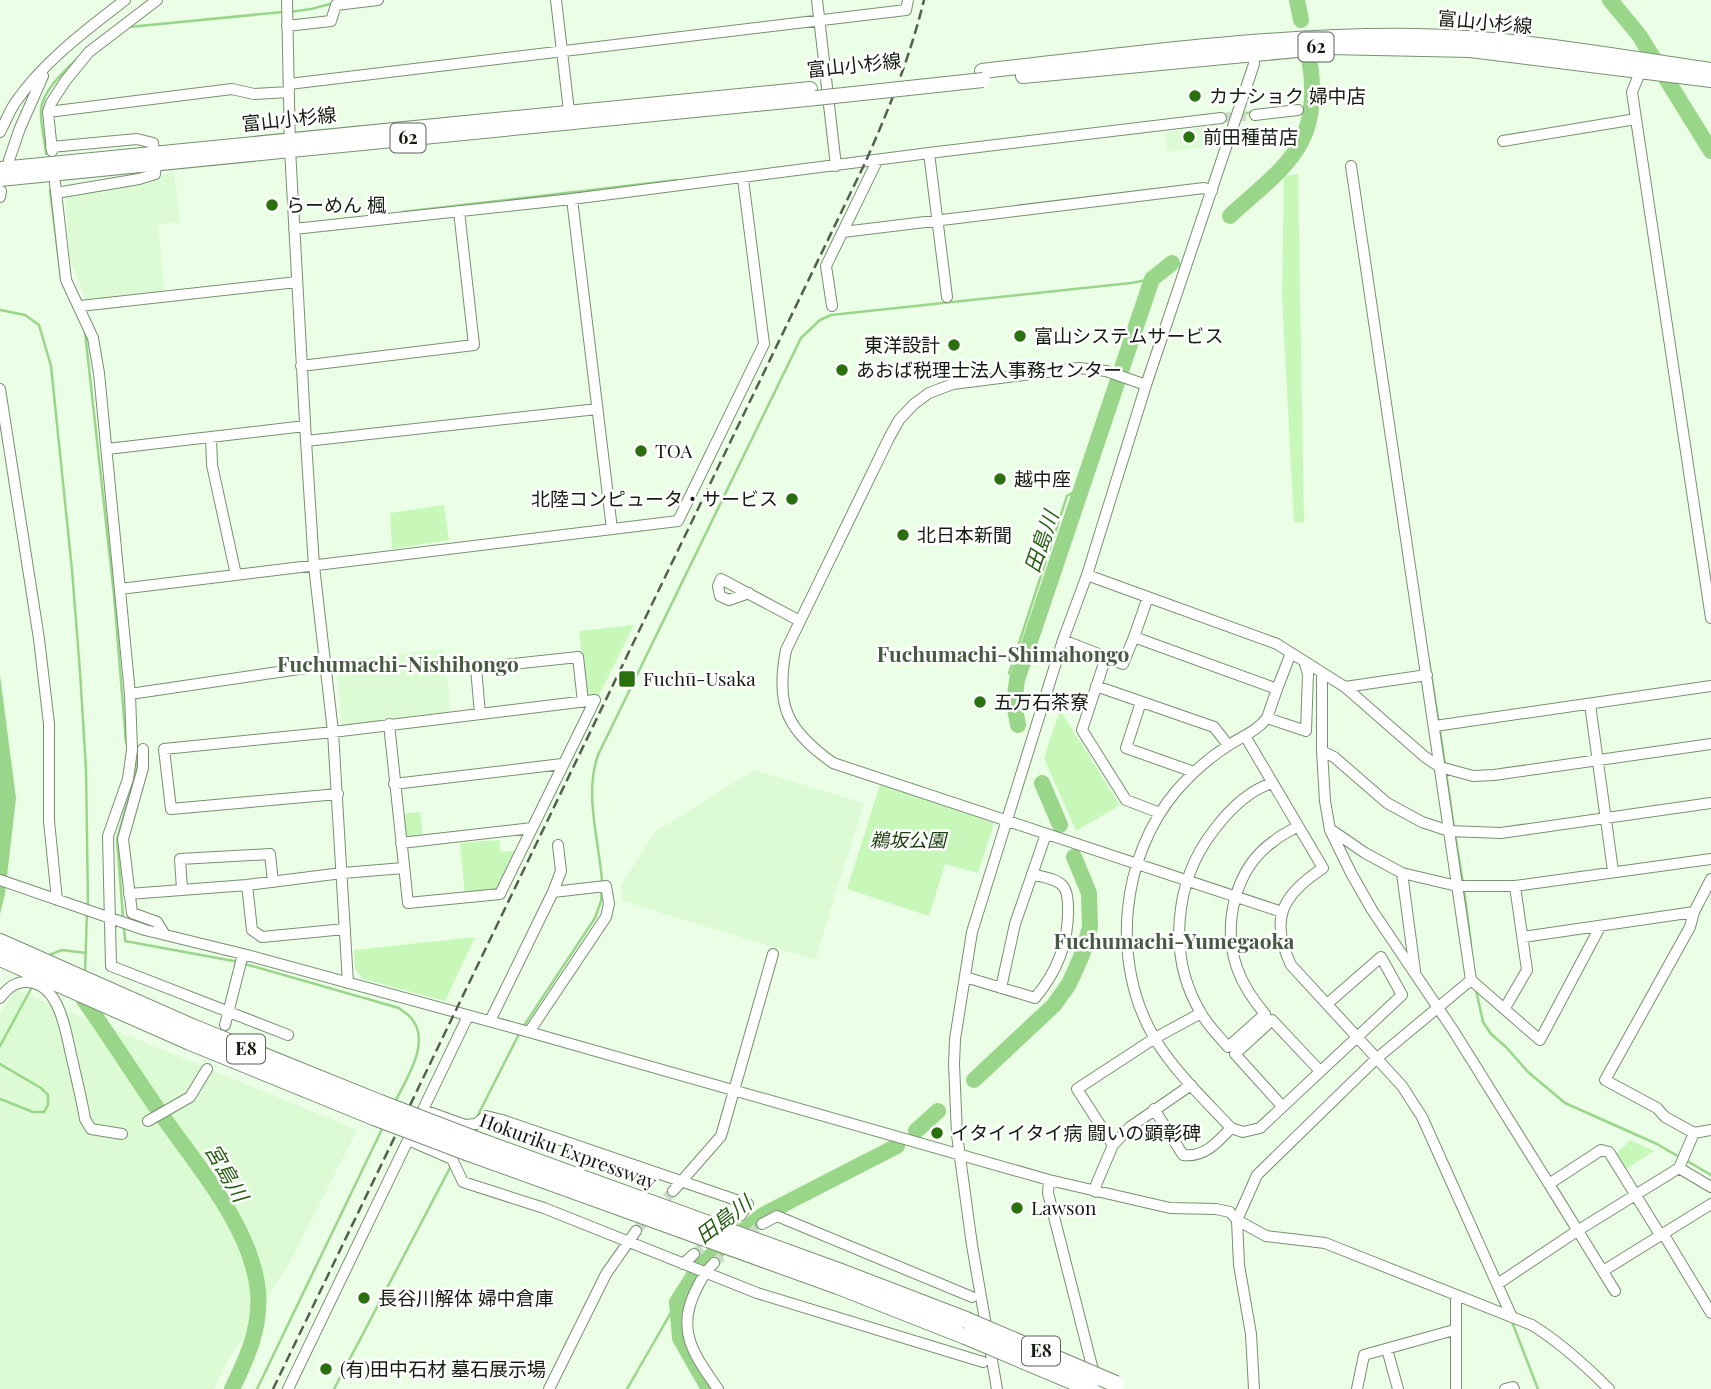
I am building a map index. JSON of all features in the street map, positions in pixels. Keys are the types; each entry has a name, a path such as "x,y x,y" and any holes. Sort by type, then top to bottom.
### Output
{"highway":[{"name":"Hokuriku Expressway","path":"0,942 377,1110"},
{"name":"Hokuriku Expressway","path":"0,958 116,1011 472,1146 865,1281 1091,1389"},
{"name":"Hokuriku Expressway","path":"966,1328 1121,1387"}],"main road":[{"name":"富山小杉線","path":"4,165 155,158 983,76 1252,48 1329,36 1457,38 1521,44 1644,67 1711,70"},
{"name":"富山小杉線","path":"1670,69 1711,80"},
{"name":"富山小杉線","path":"290,144 569,111 816,93"},
{"name":"富山小杉線","path":"0,189 155,158"}],"street":[{"path":"0,132 14,104 47,67 125,0"},
{"path":"157,0 89,52 66,80 48,112 51,149 137,139 153,144 155,158 155,174 139,179 55,188 66,280 93,338 107,449 130,694 137,750 143,768 123,839 129,894 132,913 157,922 165,935"},
{"path":"287,0 290,144 301,366 314,566 327,665 338,794 348,983"},
{"path":"287,26 331,21 336,5 379,0"},
{"path":"555,0 569,111"},
{"path":"817,0 836,166"},
{"path":"48,112 232,89 254,94 562,51 906,10 908,0"},
{"path":"997,1389 958,1155 954,1064 972,932 1063,640 1087,575 1146,385 1254,64 1252,48"},
{"path":"4,165 47,67"},
{"path":"1644,67 1632,92 1711,618"},
{"path":"1255,115 1298,110"},
{"path":"294,229 743,179 929,153 1221,118"},
{"path":"1503,141 1636,119"},
{"path":"929,153 947,297"},
{"path":"832,306 826,266 877,161"},
{"path":"1351,166 1471,980 1540,1040 1601,927"},
{"path":"120,589 678,521 764,344 743,179"},
{"path":"843,232 1204,188 1212,191"},
{"path":"572,199 612,529"},
{"path":"301,366 474,345 460,211"},
{"path":"80,306 297,282"},
{"path":"1146,385 1094,368 1079,368 953,384 929,393 915,404 899,420 889,439 786,650 781,674 782,698 793,727 807,745 833,763 1282,912"},
{"path":"0,389 50,724 49,821 52,898"},
{"path":"306,442 597,409"},
{"path":"107,449 305,426"},
{"path":"211,437 212,465 236,575"},
{"path":"1087,575 1277,644 1345,687 1424,757 1440,767 1473,776 1711,744"},
{"path":"749,593 800,621"},
{"path":"1063,640 1123,664 1149,597"},
{"path":"1134,637 1277,689"},
{"path":"1291,653 1268,718 1260,728 1228,745 1194,772 1160,813 1138,863 1127,914 1127,942 1135,992 1155,1038 1172,1064 1231,1128 1243,1132 1260,1128 1402,995 1381,957 1327,1004"},
{"path":"480,714 476,668 578,657 583,702"},
{"path":"1106,657 1082,730 1126,800 1160,813"},
{"path":"1304,661 1308,674 1306,731"},
{"path":"130,694 327,665"},
{"path":"1322,673 1325,802 1331,830 1351,873 1615,1292"},
{"path":"1345,687 1427,675"},
{"path":"1096,686 1214,727 1228,745"},
{"path":"1435,726 1711,686"},
{"path":"137,750 333,732 389,724 596,700 500,894 408,903 389,724"},
{"path":"1141,702 1126,748 1194,772"},
{"path":"1590,704 1613,871"},
{"path":"1268,718 1306,731 1322,730"},
{"path":"1245,736 1323,868 1295,889 1282,912 1281,945 1290,965 1402,1086 1422,1117 1499,1283 1511,1315"},
{"path":"164,749 171,809 338,794"},
{"path":"137,750 108,836 111,966 288,1035"},
{"path":"1322,751 1334,757 1387,803 1422,822 1450,831 1501,833 1711,803"},
{"path":"394,784 562,764"},
{"path":"1272,783 1250,794 1220,822 1205,841 1187,879 1181,904 1180,948 1183,969 1201,1013 1228,1047 1265,1014 1245,986 1232,950 1230,928 1236,895 1255,859 1272,842 1297,827"},
{"path":"401,843 532,828"},
{"path":"1331,830 1402,873 1457,886 1515,886 1711,859"},
{"path":"1002,988 1015,924 1046,834"},
{"path":"490,1021 553,891 561,870 558,845"},
{"path":"182,889 180,859 205,856 271,854 273,882"},
{"path":"129,894 247,885 404,868"},
{"path":"1402,873 1415,974"},
{"path":"964,977 1035,998 1046,985 1067,937 1068,911 1065,888 1057,881 1032,874"},
{"path":"1711,879 1694,912 1690,927 1605,1080 1657,1108 1665,1117 1694,1133 1711,1129"},
{"path":"0,880 165,935 490,1021 1049,1180 1170,1208 1230,1212 1237,1220 1266,1236 1325,1243 1511,1315 1554,1339 1609,1389"},
{"path":"247,885 252,930 262,937 345,929"},
{"path":"529,1032 606,917 609,904 606,886 553,891"},
{"path":"1505,1009 1527,970 1515,886"},
{"path":"1522,937 1694,912"},
{"path":"225,1025 243,954"},
{"path":"673,1191 721,1136 774,954"},
{"path":"1254,1389 1251,1334 1239,1265 1237,1220 1257,1175 1376,1059 1471,980"},
{"path":"0,998 17,982 31,982 44,989 55,1002 65,1024 85,1119 92,1129 122,1134"},
{"path":"1113,1146 1077,1089 1155,1038 1201,1013"},
{"path":"288,1389 468,1016"},
{"path":"1282,1106 1234,1054 1272,1020 1320,1071"},
{"path":"148,1121 190,1097 206,1069"},
{"path":"1096,1192 1096,1185 1113,1146 1130,1127 1191,1085"},
{"path":"1154,1109 1183,1155 1192,1156 1212,1148 1231,1128"},
{"path":"423,1110 465,1125 476,1124 486,1116 502,1120 748,1204 741,1215"},
{"path":"1499,1283 1679,1168 1694,1133"},
{"path":"408,1140 452,1159 463,1182 544,1208 757,1293 983,1362"},
{"path":"1549,1184 1601,1150 1609,1152 1711,1313"},
{"path":"1679,1168 1711,1187"},
{"path":"1049,1180 1048,1192 1098,1389"},
{"path":"1603,1271 1711,1204"},
{"path":"762,1224 777,1216 972,1297"},
{"path":"549,1389 606,1274 636,1231"},
{"path":"683,1264 694,1254"},
{"path":"714,1263 705,1272 686,1318 688,1339 698,1360 718,1389"},
{"path":"1456,1295 1456,1389"},
{"path":"1357,1389 1364,1355 1454,1330"},
{"path":"1387,1349 1398,1389"},
{"path":"1505,1389 1514,1389"}],"shaded area":[{"name":"前田種苗店","path":"1212,126 1214,146 1167,152 1165,132"},
{"path":"174,171 180,222 158,225 165,294 87,302 70,260 65,194 138,185"},
{"path":"444,649 451,713 342,725 336,661"},
{"path":"0,675 16,798 5,894 0,914"},
{"path":"754,770 864,803 815,960 623,901 621,885 655,832"},
{"path":"15,989 357,1130 291,1260 226,1364 214,1389 0,1389 0,1014"}],"green space":[{"path":"1298,174 1304,523 1294,522 1282,296 1284,176"},
{"path":"444,505 449,540 392,549 390,513"},
{"path":"634,625 598,697 587,698 579,631"},
{"path":"1060,710 1120,805 1076,831 1044,758"},
{"name":"鵜坂公園","path":"880,785 994,823 978,873 945,864 929,916 847,889"},
{"path":"420,812 423,838 408,840 403,835 401,814"},
{"path":"499,840 501,852 517,850 499,888 465,895 460,843"},
{"path":"475,937 445,1001 363,979 355,969 354,950"},
{"path":"1630,1140 1654,1151 1625,1170 1615,1155"}],"waterway":[{"name":"田島川","path":"1297,0 1301,20"},
{"path":"1610,0 1639,35 1711,151"},
{"path":"290,12 334,3"},
{"path":"129,27 283,12"},
{"path":"46,154 41,121 43,102 56,80 80,56"},
{"name":"田島川","path":"1230,216 1279,171 1302,140 1309,121 1312,100 1309,58"},
{"path":"1240,114 1254,112"},
{"path":"402,212 677,180"},
{"path":"50,190 61,278"},
{"name":"田島川","path":"1018,725 1014,703 1017,680 1152,279 1172,263"},
{"path":"602,881 592,802 598,755 801,338 820,320 831,315 1152,279"},
{"path":"0,310 25,315 39,325 51,366 80,672 86,769 88,906"},
{"path":"85,332 128,745"},
{"path":"1017,680 1009,673 1067,496 1072,493 1080,495"},
{"path":"1429,661 1439,724"},
{"path":"1440,730 1445,765"},
{"path":"135,753 138,757 136,773"},
{"path":"1446,772 1454,828"},
{"path":"123,917 117,839 133,783"},
{"name":"田島川","path":"1042,783 1060,825"},
{"path":"1455,834 1463,883"},
{"name":"田島川","path":"974,1080 1054,1005 1069,984 1082,955 1090,927 1089,893 1074,857"},
{"path":"523,1027 595,918 602,888"},
{"path":"1464,889 1471,945"},
{"path":"85,972 87,912"},
{"path":"124,927 125,941 239,962"},
{"path":"47,956 62,950 86,953"},
{"path":"245,964 399,1008 409,1016 417,1029 418,1050 395,1102"},
{"path":"0,1046 32,987"},
{"path":"1476,990 1483,1022 1491,1034 1528,1072 1565,1103 1657,1144 1681,1158"},
{"name":"宮島川","path":"84,1000 224,1203 247,1247 258,1292 257,1318 248,1354 232,1389"},
{"path":"477,1117 520,1032"},
{"path":"0,1064 41,1088 48,1095 48,1105 44,1112 33,1112 0,1099"},
{"name":"田島川","path":"916,1131 938,1111"},
{"path":"257,1389 383,1127"},
{"name":"田島川","path":"709,1389 680,1338 677,1302 702,1263 763,1215 897,1146"},
{"path":"1687,1161 1711,1175"},
{"path":"334,1389 451,1166"},
{"path":"627,1389 677,1302"},
{"path":"1512,1322 1538,1389"}],"tunnel":[{"path":"1221,118 1255,115"},
{"path":"636,1231 673,1191"},
{"path":"694,1254 741,1215"},
{"path":"714,1263 762,1224"}],"railway":[{"path":"273,1389 865,163 898,83 924,0"}],"place":[{"name":"カナショク 婦中店","path":"1195,96"},
{"name":"前田種苗店","path":"1189,137"},
{"name":"らーめん 楓","path":"272,205"},
{"name":"富山システムサービス","path":"1020,336"},
{"name":"東洋設計","path":"954,345"},
{"name":"あおば税理士法人事務センター","path":"842,370"},
{"name":"TOA","path":"641,451"},
{"name":"越中座","path":"1000,479"},
{"name":"北陸コンピュータ・サービス","path":"792,499"},
{"name":"北日本新聞","path":"903,535"},
{"name":"Fuchū-Usaka","path":"627,679"},
{"name":"五万石茶寮","path":"980,702"},
{"name":"イタイイタイ病 闘いの顕彰碑","path":"937,1133"},
{"name":"Lawson","path":"1017,1208"},
{"name":"長谷川解体 婦中倉庫","path":"364,1298"},
{"name":"(有)田中石材 墓石展示場","path":"326,1369"}],"district":[{"name":"Fuchumachi-Shimahongo","path":"1003,655"},
{"name":"Fuchumachi-Nishihongo","path":"398,665"},
{"name":"Fuchumachi-Yumegaoka","path":"1174,942"}]}
